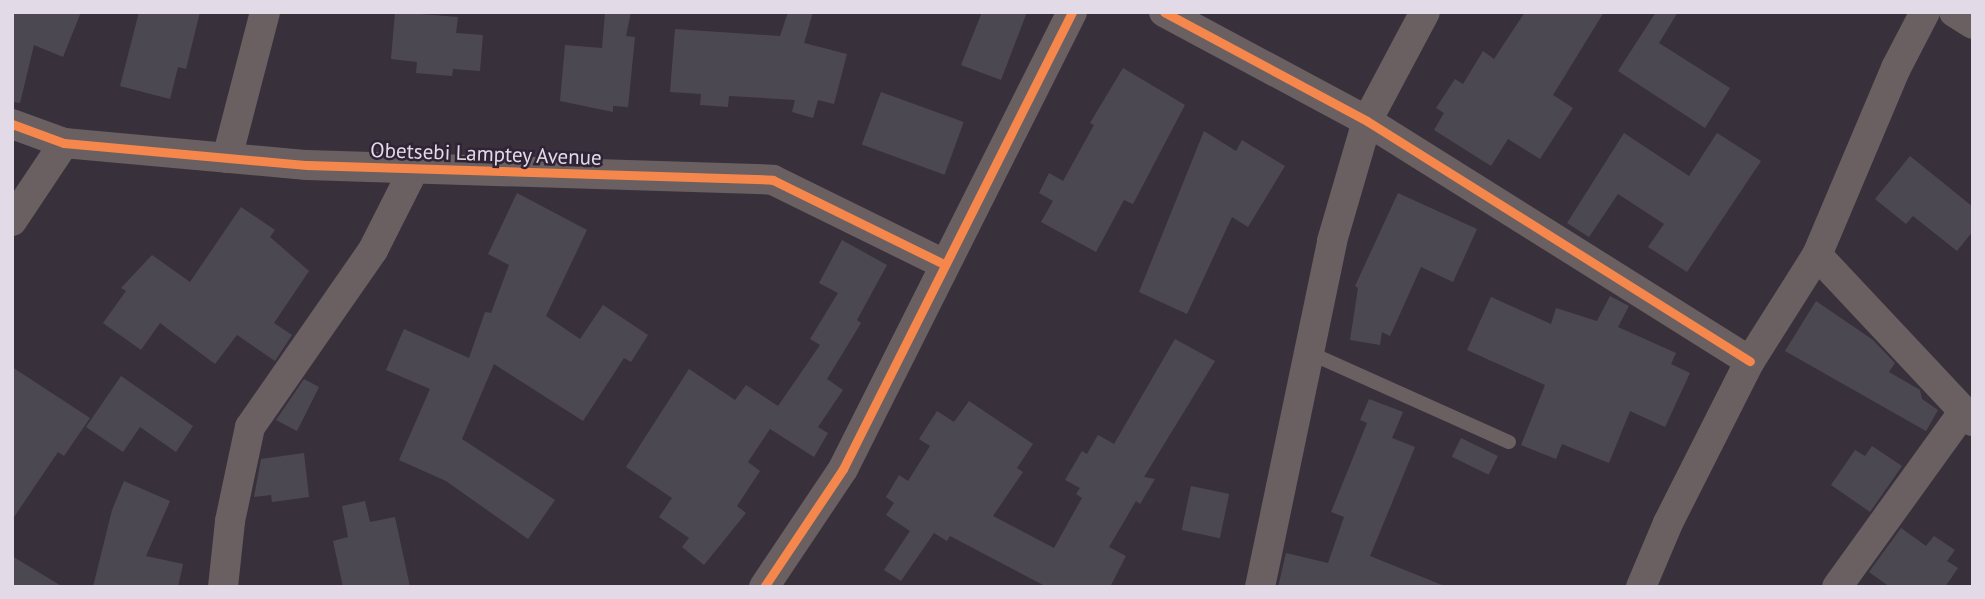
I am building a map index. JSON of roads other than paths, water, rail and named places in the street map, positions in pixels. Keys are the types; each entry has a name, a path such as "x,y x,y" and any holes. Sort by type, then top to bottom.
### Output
{"street":[{"path":"227,158 265,12"},
{"path":"764,587 843,469 944,264 1011,140 1072,12"},
{"path":"1164,12 1367,121 1750,361"},
{"path":"1260,587 1332,241 1367,121 1426,12"},
{"path":"1642,587 1668,523 1750,361 1818,255 1896,68 1925,12"},
{"path":"1954,12 1973,24"},
{"name":"Obetsebi Lamptey Avenue","path":"12,124 64,143 227,158 414,169 773,180 944,264"},
{"path":"12,221 64,143"},
{"path":"223,587 230,521 250,427 373,250 414,169"},
{"path":"1818,255 1968,416 1837,587"}],"lane":[{"path":"1310,353 1509,442"}]}
